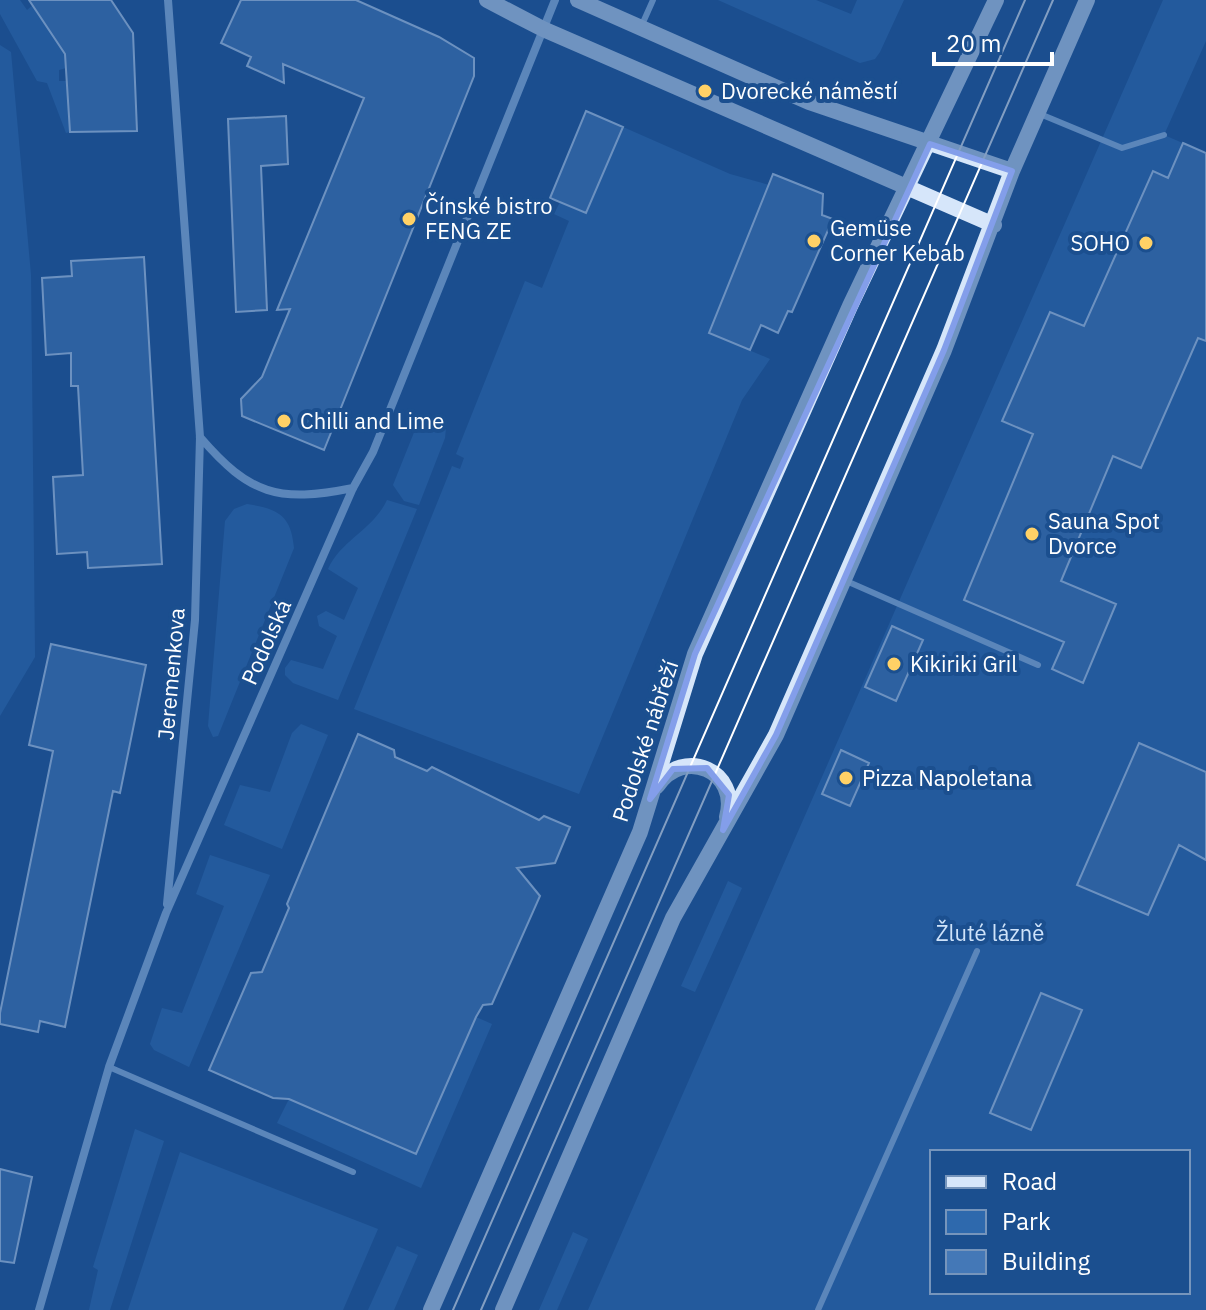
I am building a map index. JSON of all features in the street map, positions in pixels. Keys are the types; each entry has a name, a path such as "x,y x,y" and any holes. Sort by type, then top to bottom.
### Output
{"main road":[{"path":"487,0 543,29 994,225"},
{"path":"578,0 809,102 1012,171"},
{"name":"Podolské nábřeží","path":"431,1310 634,846 695,654 850,306 930,144 996,0"},
{"path":"503,1310 673,918 776,735 944,350 1012,171 1087,0"},
{"path":"650,799 663,777 673,769 691,765 707,768 725,784 729,795 723,830"}],"street":[{"name":"Jeremenkova","path":"166,913 195,620 200,437 168,0"},
{"name":"Podolská","path":"39,1310 109,1067 166,913 353,488 373,452 555,0"},
{"path":"200,437 230,471 269,491 308,497 353,488"}],"lane":[{"path":"641,27 653,0"},
{"path":"1037,113 1122,148 1164,135"},
{"path":"844,580 1038,665"},
{"path":"818,1310 977,951"},
{"path":"109,1067 353,1172"}],"highlighted area":[{"path":"930,144 1012,171 944,350 776,735 726,826 723,830 729,795 707,768 673,769 650,799 695,654"}],"green space":[{"path":"0,0 20,0 27,10 33,5 65,54 66,68 59,70 59,81 67,81 70,132 66,133 47,83 37,81 0,14"},
{"path":"718,0 816,0 851,14 857,0 904,0 880,52 875,59 860,63"},
{"name":"Žluté lázně","path":"1163,0 1206,0 1206,41 1164,135 1206,153 1206,1310 588,1310"},
{"path":"0,45 11,52 31,275 35,657 0,716"},
{"path":"623,127 730,174 769,185 709,333 770,359 742,400 579,794 354,709 452,466 460,469 464,458 456,454 525,281 542,288 569,221 554,214 560,202 587,212"},
{"path":"421,415 446,428 419,505 404,501 393,485"},
{"path":"387,500 417,509 338,700 293,683 285,675 285,668 291,660 323,669 337,636 319,626 317,616 326,611 344,620 358,588 328,569 341,550 374,519"},
{"path":"247,504 267,508 281,516 290,528 294,548 218,736 213,737 208,726 225,521 234,509"},
{"path":"301,724 328,735 282,849 224,825 240,785 270,792 292,733"},
{"path":"210,855 270,875 189,1067 154,1050 150,1044 162,1008 182,1013 224,906 196,894"},
{"path":"728,881 742,888 695,992 681,986"},
{"path":"476,1017 492,1024 421,1188 277,1123 289,1099 416,1153"},
{"path":"135,1129 164,1141 110,1310 89,1310 98,1270 93,1267"},
{"path":"180,1152 378,1229 343,1310 128,1310"},
{"path":"573,1232 588,1239 557,1310 539,1310"},
{"path":"397,1246 418,1255 394,1310 368,1310"}],"building":[{"path":"29,0 111,0 133,33 137,131 70,132 65,54"},
{"path":"241,0 356,0 439,37 474,58 474,76 324,450 242,416 241,399 262,377 290,309 277,310 364,98 283,64 284,83 247,66 251,57 221,43"},
{"path":"586,111 623,127 586,213 550,198"},
{"path":"286,116 288,164 261,166 267,310 236,312 228,119"},
{"path":"1183,143 1206,153 1206,341 1198,338 1141,468 1113,456 1061,581 1116,604 1083,683 1052,669 1064,642 964,600 1033,434 1002,421 1050,312 1084,326 1153,171 1168,178"},
{"path":"773,174 823,194 822,215 833,219 792,312 788,311 778,333 761,325 750,350 709,333"},
{"path":"144,257 162,564 88,568 87,552 57,554 53,477 83,475 78,386 71,386 71,353 46,355 42,278 72,276 71,261"},
{"name":"Kikiriki Gril","path":"892,626 923,640 896,701 865,687"},
{"path":"51,644 146,665 120,793 113,791 65,1027 40,1021 38,1032 0,1024 0,1013 53,751 29,745"},
{"path":"358,734 394,750 395,757 427,771 432,767 539,820 544,816 570,827 555,863 517,868 540,896 492,1004 483,1005 476,1017 416,1154 289,1099 273,1098 209,1070 251,973 262,972"},
{"path":"1139,743 1206,772 1206,860 1179,845 1148,915 1077,885"},
{"name":"Pizza Napoletana","path":"841,750 869,763 850,806 822,794"},
{"path":"1041,993 1082,1010 1031,1130 990,1113"},
{"path":"0,1169 32,1177 14,1263 0,1261"}],"tram line":[{"path":"453,1310 1025,0"},
{"path":"481,1310 1053,0"}],"place":[{"name":"Dvorecké náměstí","path":"705,91"},
{"name":"Čínské bistro FENG ZE","path":"409,219"},
{"name":"Gemüse Corner Kebab","path":"814,241"},
{"name":"SOHO","path":"1146,243"},
{"name":"Chilli and Lime","path":"284,421"},
{"name":"Sauna Spot Dvorce","path":"1032,534"},
{"name":"Kikiriki Gril","path":"894,664"},
{"name":"Pizza Napoletana","path":"846,778"}]}
